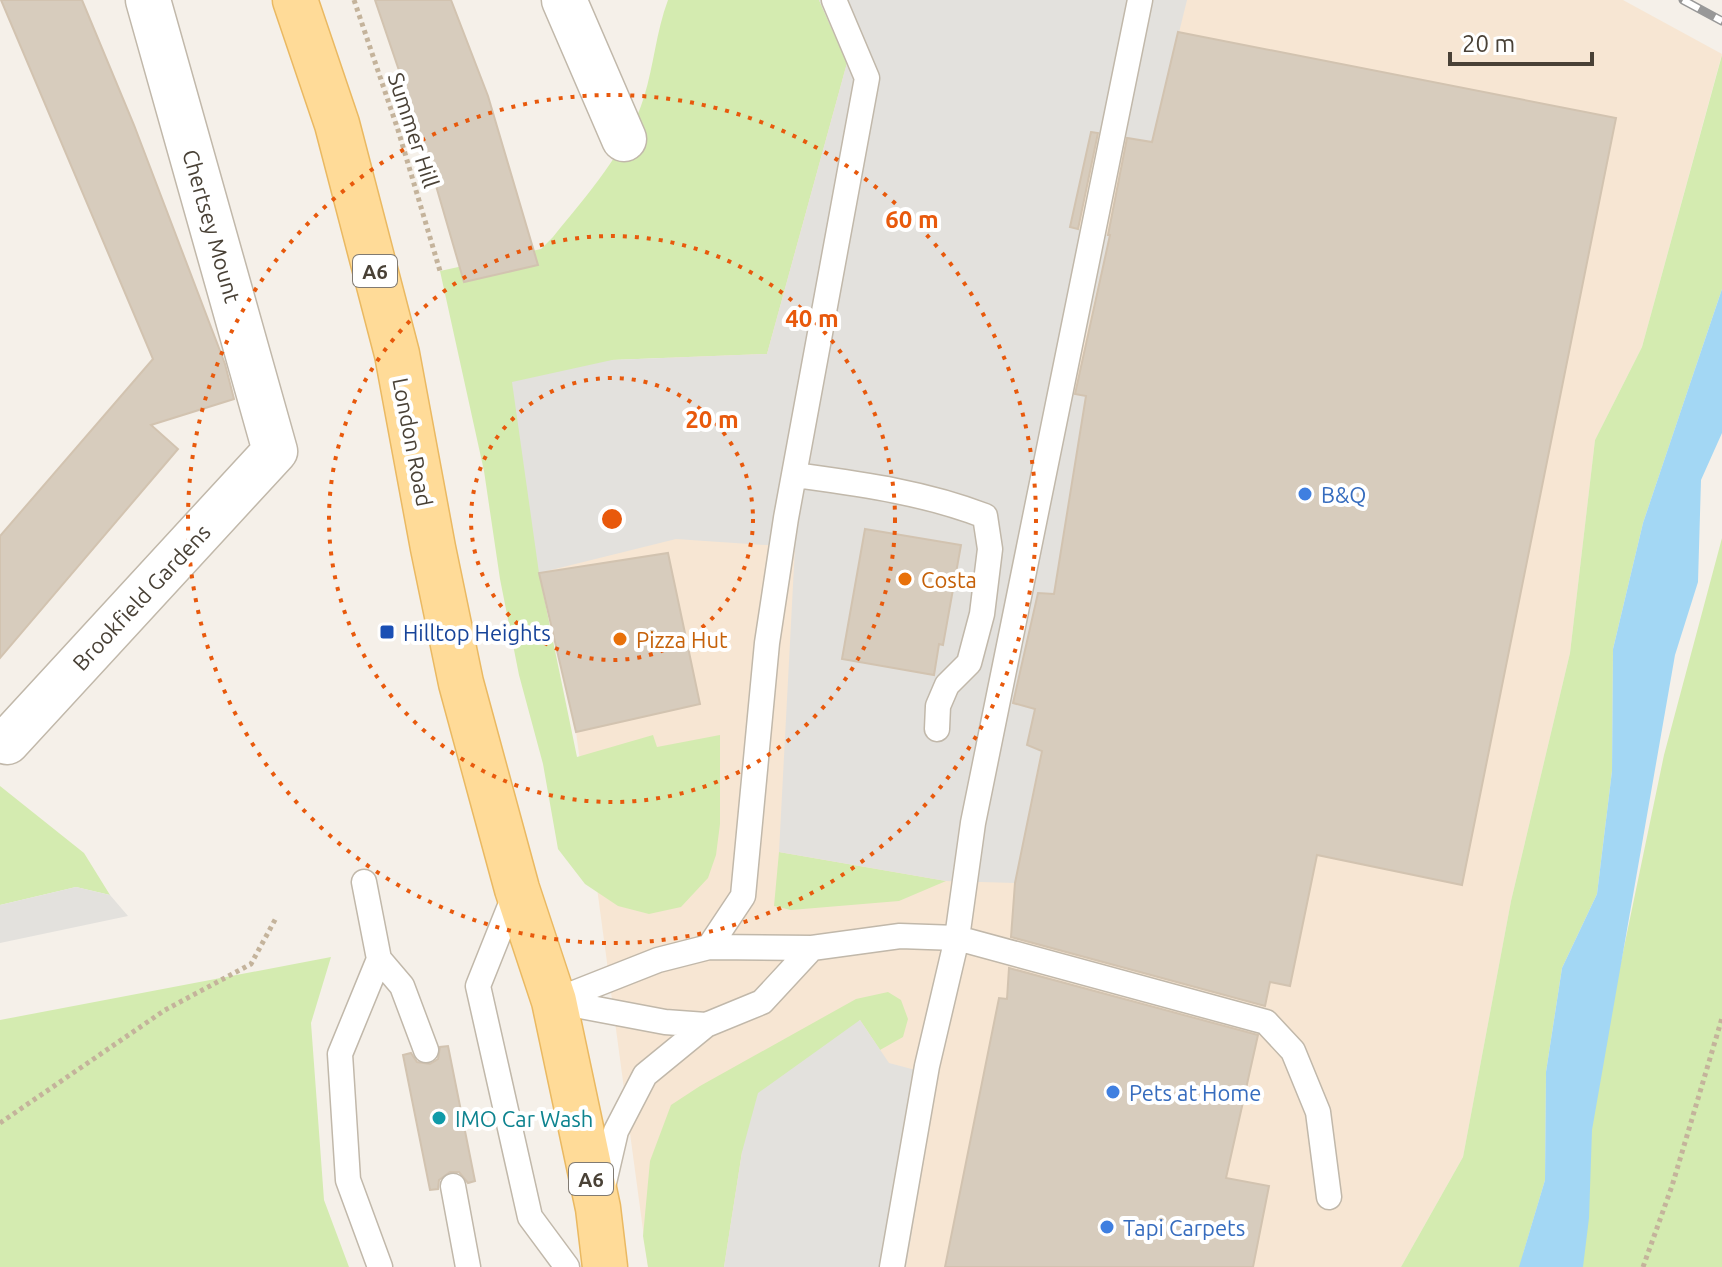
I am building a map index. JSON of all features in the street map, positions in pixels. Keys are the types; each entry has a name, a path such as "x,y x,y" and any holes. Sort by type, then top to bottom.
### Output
{"main road":[{"name":"London Road","path":"295,0 337,124 397,354 461,683 517,889 554,1001 598,1208 605,1267"}],"street":[{"name":"Chertsey Mount","path":"148,0 275,451"},
{"path":"564,0 624,139"},
{"name":"Brookfield Gardens","path":"7,742 275,451"}],"lane":[{"path":"709,947 743,896 767,643 786,518 867,78 834,0"},
{"path":"892,1267 927,1066 957,938 973,823 1140,0"},
{"path":"795,475 880,486 945,501 985,516 990,549 982,614 969,663 947,685 938,706 937,729"},
{"path":"364,882 379,959 402,986 426,1050"},
{"path":"517,889 478,986 530,1217 567,1267"},
{"path":"554,1001 658,960 709,947 812,948 900,936 957,938 1266,1022 1293,1051 1318,1112 1329,1197"},
{"path":"598,1208 616,1131 645,1075 706,1025 762,1002 812,948"},
{"path":"379,959 340,1054 348,1180 380,1267"},
{"path":"554,1001 665,1022 706,1025"},
{"path":"453,1186 468,1267"}],"path":[{"name":"Summer Hill","path":"354,0 398,130 440,271"},
{"path":"0,1123 165,1010 251,964 276,918"},
{"path":"1643,1267 1672,1186 1722,1018"}],"shaded area":[{"path":"819,0 1623,0 1722,54 1642,347 1595,440 1570,653 1511,901 1463,1157 1401,1267 648,1267 576,732 539,573 847,63"},
{"path":"819,0 1187,0 1152,142 1091,132 1071,227 1110,235 1072,393 1086,396 1054,594 1038,594 1013,702 1035,709 1027,745 1041,751 1015,883 946,881 779,852 795,547 676,539 539,573 512,382 612,360 767,354 847,63"},
{"path":"76,887 110,895 128,916 0,943 0,905"},
{"path":"860,1020 889,1063 938,1076 906,1267 724,1267 742,1152 758,1093"}],"green space":[{"path":"668,0 819,0 847,63 767,354 612,360 539,573 577,757 653,735 657,747 720,735 720,824 716,855 708,878 681,907 649,914 618,906 585,884 558,849 543,764 519,675 500,579 484,471 440,271 541,249 553,237 605,171 628,135 644,97"},
{"path":"1722,55 1722,289 1643,523 1613,649 1612,771 1597,894 1562,968 1546,1072 1545,1180 1523,1254 1581,1154 1664,755 1722,538 1722,1267 1401,1267 1463,1157 1511,901 1570,653 1595,440 1642,347"},
{"path":"0,786 84,853 110,895 76,887 0,905"},
{"path":"779,852 946,881 899,901 791,910 774,906"},
{"path":"331,957 311,1023 324,1200 349,1267 0,1267 0,1020"},
{"path":"888,992 901,1000 908,1019 903,1037 880,1050 860,1020 742,1152 724,1267 648,1267 643,1236 650,1161 671,1105 856,999"}],"water":[{"path":"1722,289 1722,433 1701,480 1698,582 1675,655 1592,1130 1589,1218 1583,1267 1519,1267 1545,1180 1546,1072 1562,968 1597,894 1612,771 1613,649 1643,523"}],"building":[{"path":"1,0 82,0 134,125 225,364 234,399 151,425 178,449 0,658 0,536 153,359"},
{"path":"375,0 451,0 488,96 538,265 464,282 423,141"},
{"name":"B&Q","path":"1178,32 1616,118 1462,885 1317,855 1290,986 1270,982 1265,1006 1011,937 1015,883 1042,751 1027,745 1035,709 1013,703 1038,593 1054,594 1086,396 1075,394 1110,235 1127,138 1152,142"},
{"path":"1091,132 1098,133 1078,229 1070,227"},
{"name":"Costa","path":"865,529 961,545 943,645 939,644 934,675 842,659"},
{"name":"Pizza Hut","path":"668,553 700,704 576,732 539,573"},
{"path":"1009,968 1258,1035 1226,1178 1269,1186 1253,1267 945,1267 999,998 1007,999"},
{"name":"IMO Car Wash","path":"448,1046 475,1181 468,1183 459,1172 450,1172 439,1180 438,1189 430,1190 403,1055 411,1053 417,1062 430,1064 438,1059 440,1047"}],"railway":[{"path":"1683,0 1722,21"}],"place":[{"name":"B&Q","path":"1305,494"},
{"name":"Costa","path":"905,579"},
{"name":"Hilltop Heights","path":"387,632"},
{"name":"Pizza Hut","path":"620,639"},
{"name":"Pets at Home","path":"1113,1092"},
{"name":"IMO Car Wash","path":"439,1118"},
{"name":"Tapi Carpets","path":"1107,1227"}]}
